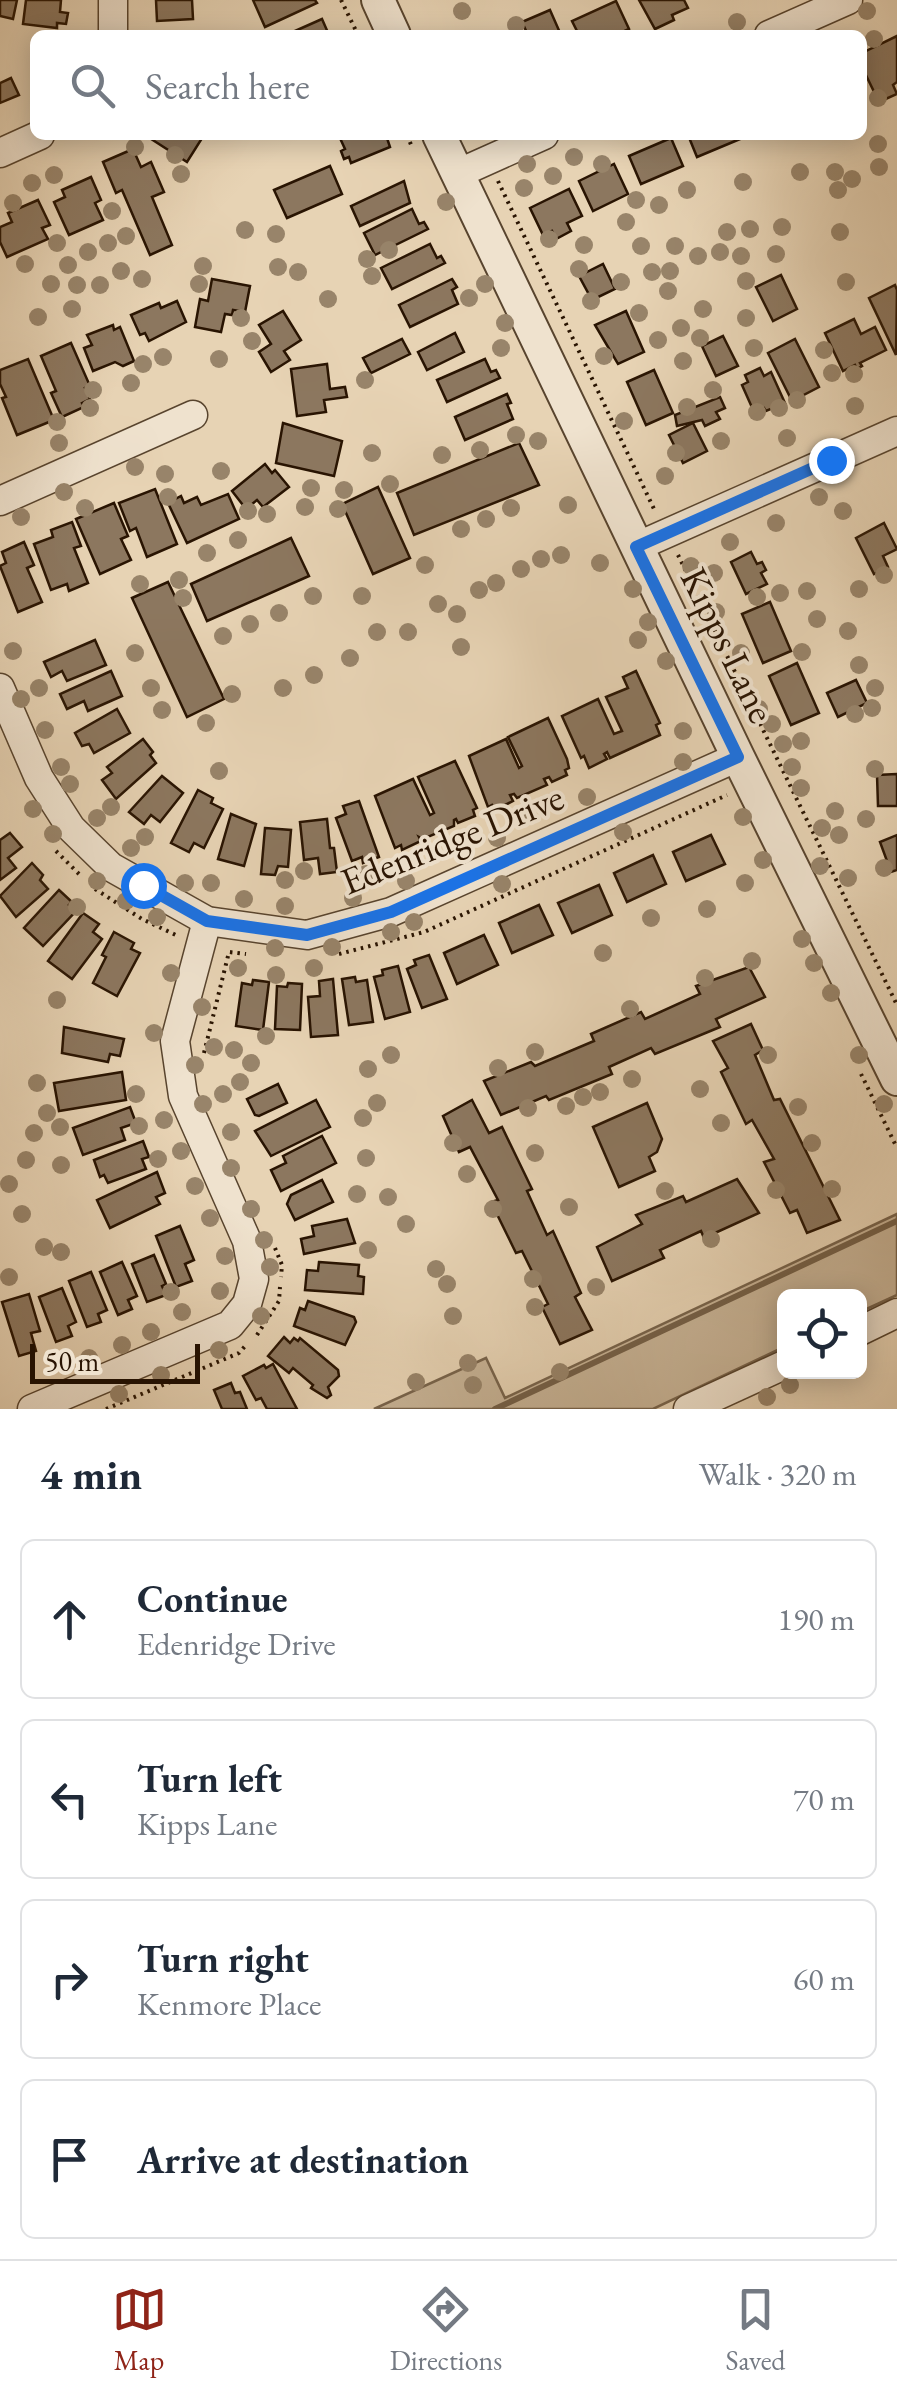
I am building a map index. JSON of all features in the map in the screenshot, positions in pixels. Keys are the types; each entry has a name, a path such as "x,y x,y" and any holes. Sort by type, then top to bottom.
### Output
{"street":[{"path":"113,0 113,30"},
{"path":"378,0 392,30"},
{"path":"780,30 848,0"},
{"path":"0,154 30,140"},
{"name":"Kipps Lane","path":"441,140 652,540 738,757 897,1079"},
{"path":"456,174 533,140"},
{"path":"0,500 193,415"},
{"path":"652,540 897,431"},
{"name":"Edenridge Drive","path":"0,688 39,778 71,828 110,867 207,921 307,935 391,912 738,757"},
{"path":"32,1409 230,1325 248,1304 254,1279 247,1241 183,1096 175,1041 207,921"},
{"path":"867,1327 897,1313"},
{"path":"688,1409 777,1368"}],"path":[{"path":"341,0 356,30"},
{"path":"487,160 652,540 897,1005"},
{"path":"326,957 424,932 726,794"},
{"path":"204,1061 204,1047 229,952 261,955"},
{"path":"856,1062 897,1148"},
{"path":"106,1409 239,1353 264,1328 279,1301 282,1266 272,1240"}],"shaded area":[{"path":"897,1214 897,1295 867,1309 867,1289 777,1289 777,1350 653,1409 374,1409 486,1358 505,1398"}],"building":[{"path":"0,0 17,0 13,19 0,16"},
{"path":"26,0 61,0 60,12 68,13 66,24 57,23 57,28 23,24"},
{"path":"156,0 192,0 193,19 157,21"},
{"path":"253,0 315,0 317,3 265,27"},
{"path":"639,0 684,0 688,8 655,29"},
{"path":"616,1 629,29 576,30 572,21"},
{"path":"550,10 559,30 526,30 522,22"},
{"path":"322,19 327,30 297,30"},
{"path":"897,36 897,82 893,85 897,94 879,102 867,77 867,51"},
{"path":"11,78 19,95 0,103 0,83"},
{"path":"153,140 201,140 187,162"},
{"path":"341,140 388,140 390,147 351,163 349,157 344,159 341,151 345,149"},
{"path":"672,140 683,166 641,184 629,156"},
{"path":"690,140 738,140 697,157"},
{"path":"133,149 141,167 151,162 164,192 152,197 172,245 150,255 122,190 116,193 103,162"},
{"path":"614,164 628,194 593,211 579,181"},
{"path":"330,166 342,194 287,218 274,190"},
{"path":"91,177 101,200 95,203 103,220 69,235 54,202 65,197 62,190"},
{"path":"404,181 410,203 360,226 351,206"},
{"path":"569,189 582,216 567,223 571,231 556,239 552,231 543,235 530,208"},
{"path":"38,200 50,225 42,228 48,239 7,257 0,242 0,227 12,222 8,213"},
{"path":"412,209 419,224 424,222 428,229 375,255 364,233"},
{"path":"430,244 437,258 441,256 445,263 392,289 381,268"},
{"path":"603,264 615,289 592,300 579,276"},
{"path":"781,275 797,309 773,321 756,287"},
{"path":"212,279 250,286 245,312 233,310 232,315 225,314 221,332 195,327 200,299 208,301"},
{"path":"452,279 458,304 410,327 399,305"},
{"path":"895,285 897,290 896,355 869,298"},
{"path":"177,301 186,322 149,341 145,333 140,335 131,315 159,303 161,308"},
{"path":"283,311 301,340 284,351 290,360 271,372 259,352 271,344 259,325"},
{"path":"626,311 644,352 618,364 595,325"},
{"path":"854,319 861,334 875,327 886,350 860,363 862,366 857,369 855,365 843,371 825,333"},
{"path":"113,325 114,330 120,327 134,361 123,366 115,362 93,371 84,348 92,345 87,335"},
{"path":"455,333 464,352 427,370 418,352"},
{"path":"723,336 738,366 716,376 702,346"},
{"path":"402,339 410,354 371,373 363,358"},
{"path":"795,339 819,387 792,401 768,353"},
{"path":"71,343 90,386 85,388 90,399 82,403 84,407 62,417 41,356"},
{"path":"28,359 54,420 17,435 2,398 6,397 0,384 0,370"},
{"path":"485,359 491,372 496,370 500,378 447,402 437,380"},
{"path":"327,364 330,389 345,387 347,397 324,400 326,412 297,416 291,369"},
{"path":"760,368 764,376 771,372 785,403 754,412 742,385 748,382 745,375"},
{"path":"654,370 673,413 646,425 627,382"},
{"path":"507,394 513,419 465,440 455,417"},
{"path":"720,397 725,408 716,412 720,419 705,426 702,420 677,426 675,415"},
{"path":"283,423 342,441 334,476 276,463"},
{"path":"693,423 707,451 683,463 669,435"},
{"path":"519,443 539,485 414,535 397,493"},
{"path":"265,464 289,487 263,507 257,500 246,509 232,491"},
{"path":"378,487 410,558 373,574 342,504"},
{"path":"155,489 177,544 147,557 136,528 130,531 119,503"},
{"path":"228,494 239,519 187,543 168,503 181,496 184,503 197,497 201,505"},
{"path":"114,503 128,536 121,539 131,560 100,574 76,519"},
{"path":"72,522 81,546 74,548 88,583 69,591 67,584 51,590 34,544 53,537 51,530"},
{"path":"884,523 897,549 883,556 888,567 874,574 856,538"},
{"path":"291,538 309,576 207,621 191,584"},
{"path":"24,542 34,565 27,568 42,602 18,612 0,566 6,563 2,552"},
{"path":"751,552 757,564 762,562 766,570 761,573 767,584 746,594 731,562"},
{"path":"168,582 224,699 187,717 132,598"},
{"path":"770,602 791,651 763,663 742,614"},
{"path":"95,640 106,665 67,681 62,671 51,677 44,662"},
{"path":"797,663 819,713 791,725 769,676"},
{"path":"111,671 122,696 88,711 84,701 67,709 60,694"},
{"path":"636,671 660,723 656,725 660,735 610,758 607,752 607,759 589,768 562,716 598,699 614,734 622,731 606,697 628,688 623,677"},
{"path":"856,680 867,703 838,717 827,693"},
{"path":"117,709 130,733 94,753 89,744 82,746 75,733"},
{"path":"548,718 567,759 567,775 552,782 549,777 544,779 547,785 517,798 510,795 513,801 495,810 492,805 488,807 469,756 506,739 519,768 522,766 508,737"},
{"path":"143,739 156,763 116,799 102,780 112,773 107,767"},
{"path":"455,761 477,808 473,810 475,816 458,823 456,819 454,826 423,839 419,837 421,841 402,850 401,845 395,848 375,796 413,779 430,815 434,813 418,777"},
{"path":"897,774 897,806 878,806 877,775"},
{"path":"162,776 183,793 160,822 151,815 144,824 129,812"},
{"path":"198,790 223,809 204,848 194,843 189,852 171,843"},
{"path":"359,801 379,857 363,863 362,857 352,861 336,818 346,814 343,806"},
{"path":"231,814 256,824 244,866 218,859"},
{"path":"327,819 337,872 320,874 318,858 304,860 300,822"},
{"path":"265,828 291,830 288,867 278,866 275,875 261,874"},
{"path":"10,833 22,847 8,858 16,868 0,880 0,840"},
{"path":"711,835 725,864 686,881 673,852"},
{"path":"897,835 897,870 891,872 880,842"},
{"path":"653,855 666,884 627,902 614,873"},
{"path":"32,863 43,875 40,880 48,889 16,917 0,896"},
{"path":"599,885 612,915 572,933 558,903"},
{"path":"59,890 76,911 43,946 24,928"},
{"path":"539,905 553,935 512,953 499,923"},
{"path":"83,913 99,924 93,932 102,939 72,979 48,961"},
{"path":"114,932 134,943 131,949 140,953 117,996 93,983"},
{"path":"484,935 498,965 457,984 444,953"},
{"path":"429,955 447,999 422,1008 407,969 416,965 414,960"},
{"path":"398,966 410,1012 385,1019 374,977 383,975 382,970"},
{"path":"749,967 765,997 716,1019 720,1027 655,1054 651,1048 609,1067 612,1074 501,1115 484,1081 531,1062 535,1066 594,1041 591,1034 641,1012 645,1019 700,994 696,986"},
{"path":"355,977 356,982 367,980 373,1022 349,1025 342,979"},
{"path":"333,979 338,1035 311,1037 308,997 320,996 319,981"},
{"path":"253,980 269,982 263,1030 236,1026 242,983 252,985"},
{"path":"288,983 302,984 300,1030 275,1029 277,986 287,987"},
{"path":"751,1024 763,1050 755,1055 774,1100 780,1099 840,1220 807,1233 797,1210 790,1213 764,1162 774,1159 752,1120 746,1124 721,1072 728,1068 713,1041"},
{"path":"64,1027 124,1039 120,1056 110,1054 108,1062 62,1053"},
{"path":"122,1072 126,1100 59,1111 54,1083"},
{"path":"278,1084 287,1103 255,1115 247,1099"},
{"path":"316,1100 330,1127 271,1156 255,1131"},
{"path":"472,1100 489,1133 502,1127 532,1189 527,1191 547,1235 553,1231 581,1293 575,1297 592,1330 560,1344 542,1307 548,1304 522,1251 516,1253 491,1202 498,1200 470,1147 459,1152 443,1116"},
{"path":"647,1103 662,1139 657,1152 649,1157 655,1171 619,1187 593,1127"},
{"path":"130,1107 136,1123 121,1128 125,1140 83,1155 73,1128"},
{"path":"322,1136 336,1163 281,1191 271,1170 286,1163 283,1156"},
{"path":"143,1141 149,1157 142,1159 146,1169 108,1183 104,1175 100,1177 94,1160"},
{"path":"157,1172 165,1193 156,1197 160,1204 110,1228 97,1200"},
{"path":"737,1179 759,1213 704,1238 701,1231 660,1250 664,1258 612,1281 597,1247 642,1224 636,1215 683,1196 686,1202"},
{"path":"322,1180 333,1202 295,1220 287,1204 291,1195"},
{"path":"347,1219 355,1243 304,1254 301,1239 314,1236 312,1226"},
{"path":"180,1226 194,1260 185,1264 192,1281 176,1287 156,1236"},
{"path":"154,1255 166,1284 162,1286 166,1295 147,1302 132,1264"},
{"path":"122,1262 137,1296 128,1300 132,1309 118,1315 100,1272"},
{"path":"319,1262 359,1265 358,1276 364,1277 363,1294 305,1290 307,1270 318,1271"},
{"path":"91,1272 107,1310 98,1314 101,1322 87,1327 69,1281"},
{"path":"62,1288 76,1322 68,1326 72,1336 56,1342 39,1297"},
{"path":"29,1294 40,1331 31,1333 36,1351 19,1356 2,1302"},
{"path":"308,1301 354,1317 356,1322 345,1345 294,1326 300,1308 305,1310"},
{"path":"284,1337 290,1343 300,1338 338,1370 339,1376 328,1387 331,1395 327,1398 311,1388 313,1385 293,1368 289,1373 268,1356"},
{"path":"273,1364 297,1409 267,1409 261,1398 256,1400 243,1376"},
{"path":"231,1383 247,1409 222,1409 214,1390"}],"waterway":[{"path":"495,1409 897,1221"}],"route":[{"path":"143,885 207,921 307,935 391,912 738,757 636,547 831,460"}]}
